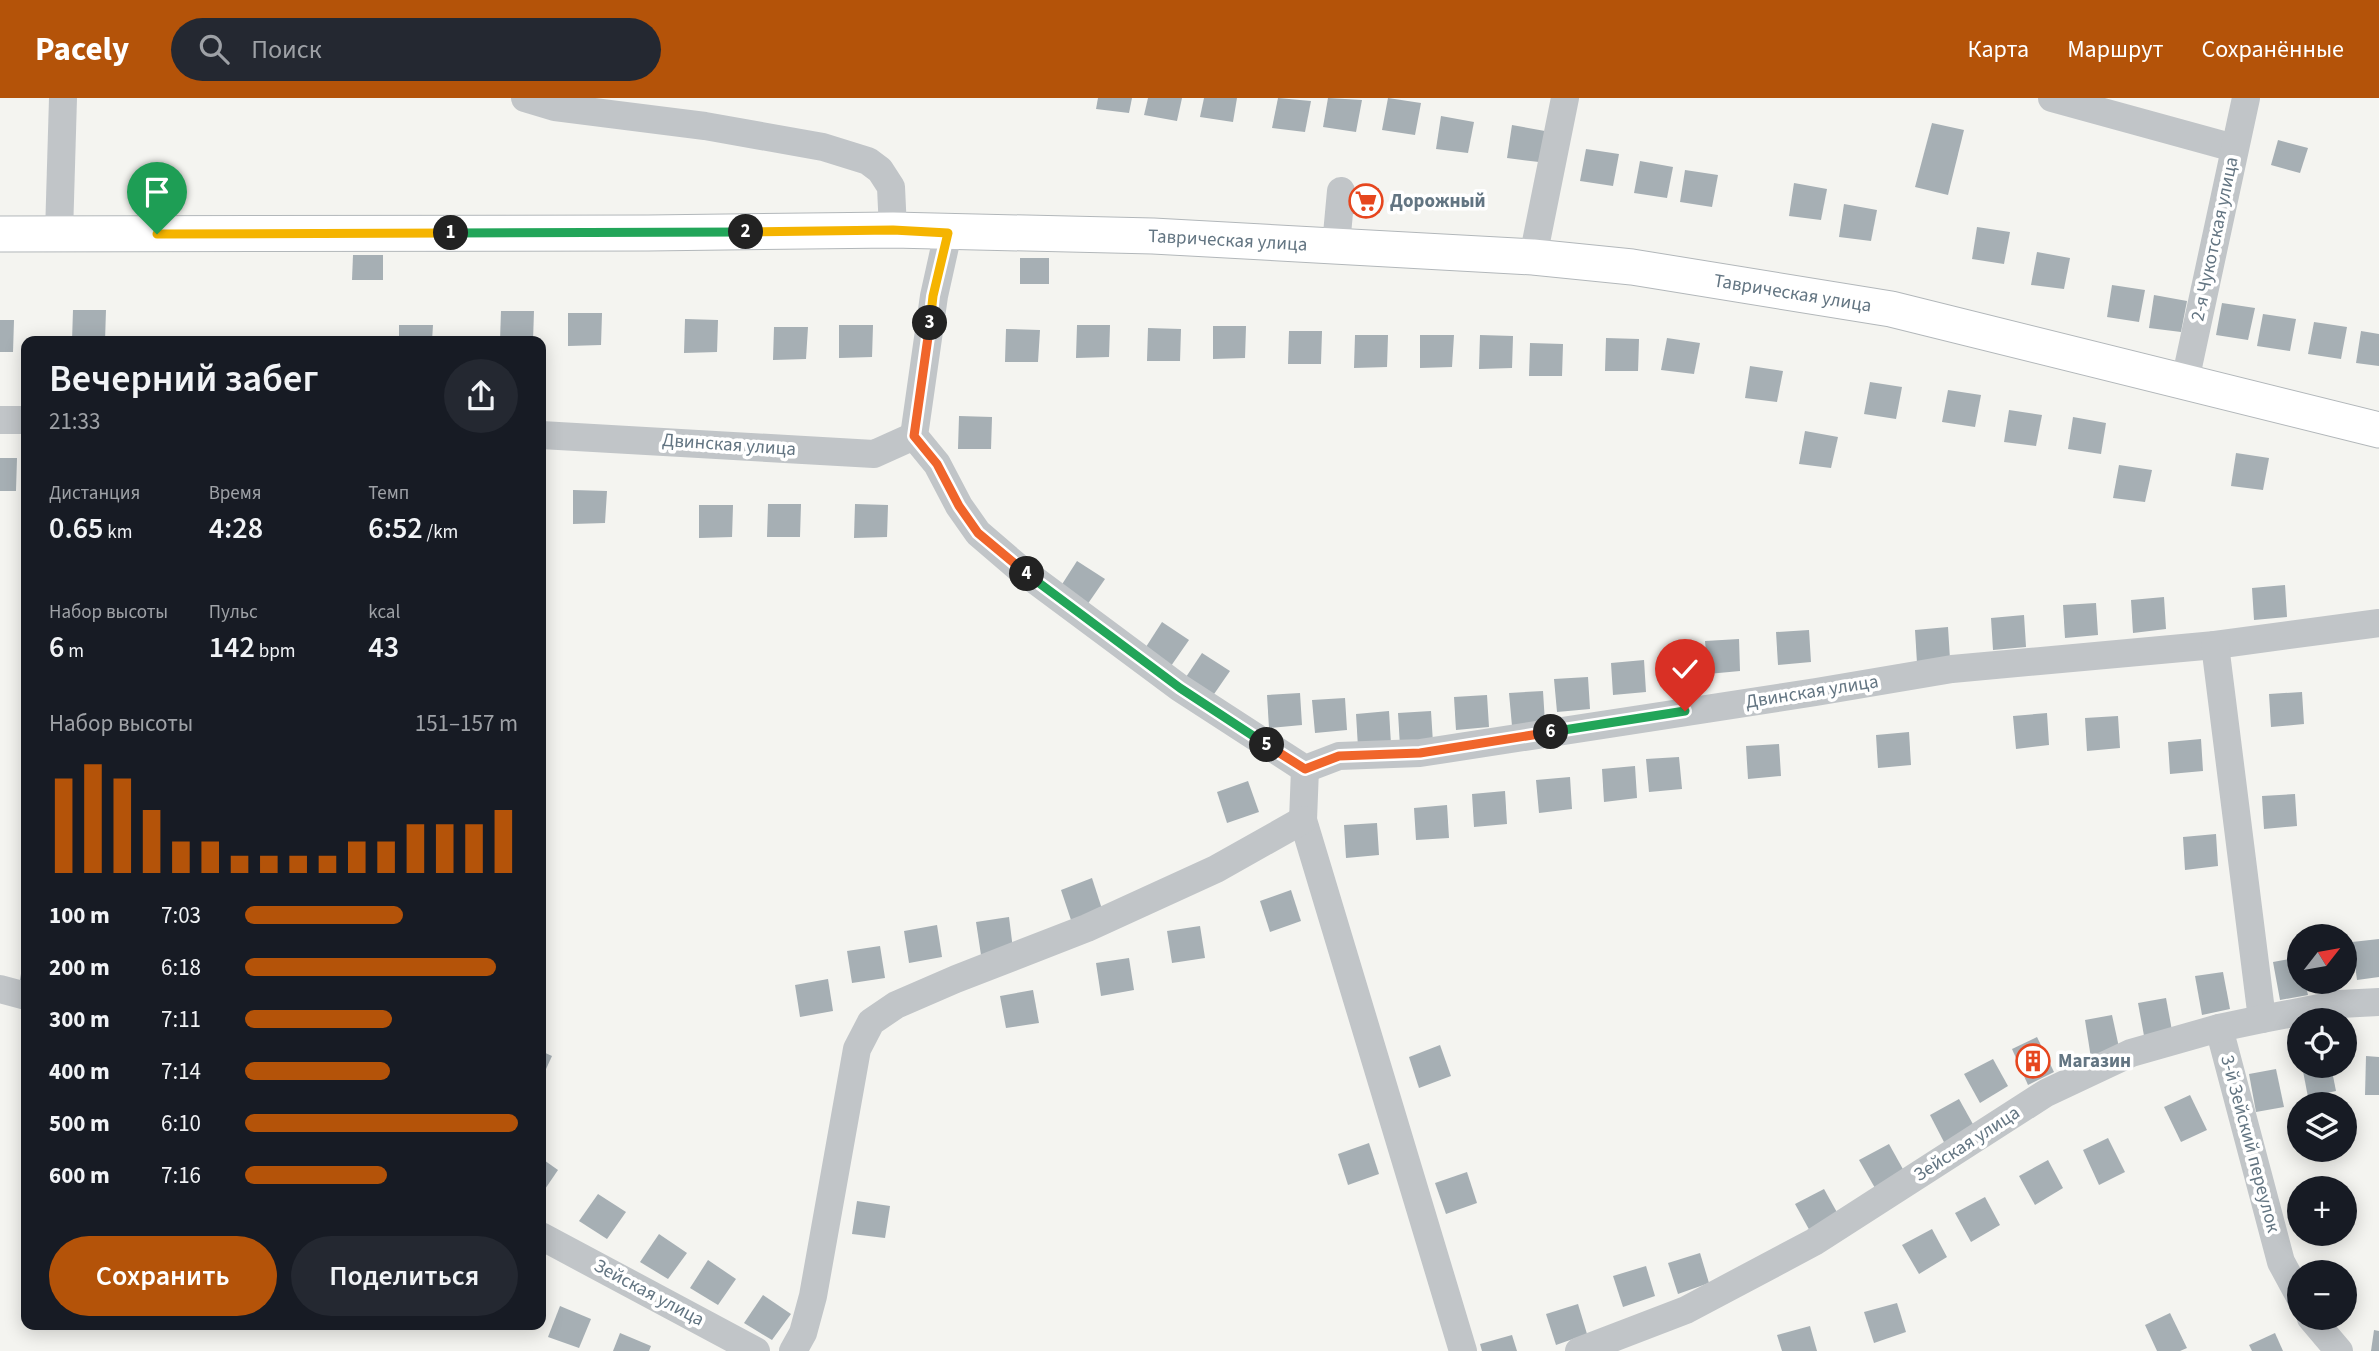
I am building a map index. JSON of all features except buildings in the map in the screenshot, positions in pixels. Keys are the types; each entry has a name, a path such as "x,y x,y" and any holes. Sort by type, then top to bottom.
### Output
{"main road":[{"name":"Таврическая улица","path":"0,234 893,230 1153,236 1534,257 1632,267 1891,309 2379,430"}],"street":[{"path":"59,234 63,98"},
{"path":"525,98 555,107 705,126 823,147 868,161 880,170 891,187 893,230"},
{"path":"1534,257 1565,98"},
{"path":"2052,98 2234,148"},
{"name":"2-я Чукотская улица","path":"2185,381 2246,98"},
{"path":"1336,245 1341,191"},
{"path":"948,233 933,296 914,436 937,464 959,506 978,533 999,551 1180,688 1305,769 1303,820 1464,1351"},
{"path":"0,420 21,420"},
{"name":"Двинская улица","path":"546,435 874,454 914,436"},
{"name":"Двинская улица","path":"1305,769 1339,756 1420,753 1816,692 1952,668 2215,645 2379,623"},
{"path":"2215,645 2262,1019"},
{"path":"793,1351 803,1333 814,1296 857,1049 871,1022 895,1005 1087,928 1192,880 1303,820"},
{"path":"0,989 21,995"},
{"name":"Зейская улица","path":"1579,1351 1686,1310 1814,1242 2046,1093 2131,1053 2262,1019 2340,1004 2379,1002"},
{"name":"3-й Зейский переулок","path":"2219,1028 2281,1262 2287,1273"},
{"name":"Зейская улица","path":"546,1239 756,1351"},
{"path":"2321,1330 2339,1351"}],"place":[{"name":"Дорожный","path":"1366,201"},
{"name":"Магазин","path":"2033,1061"}],"route":[{"path":"157,234 893,230 948,233 933,296 914,436 937,464 959,506 978,533 1020,569 1180,688 1305,769 1339,756 1420,753 1685,711"}]}
